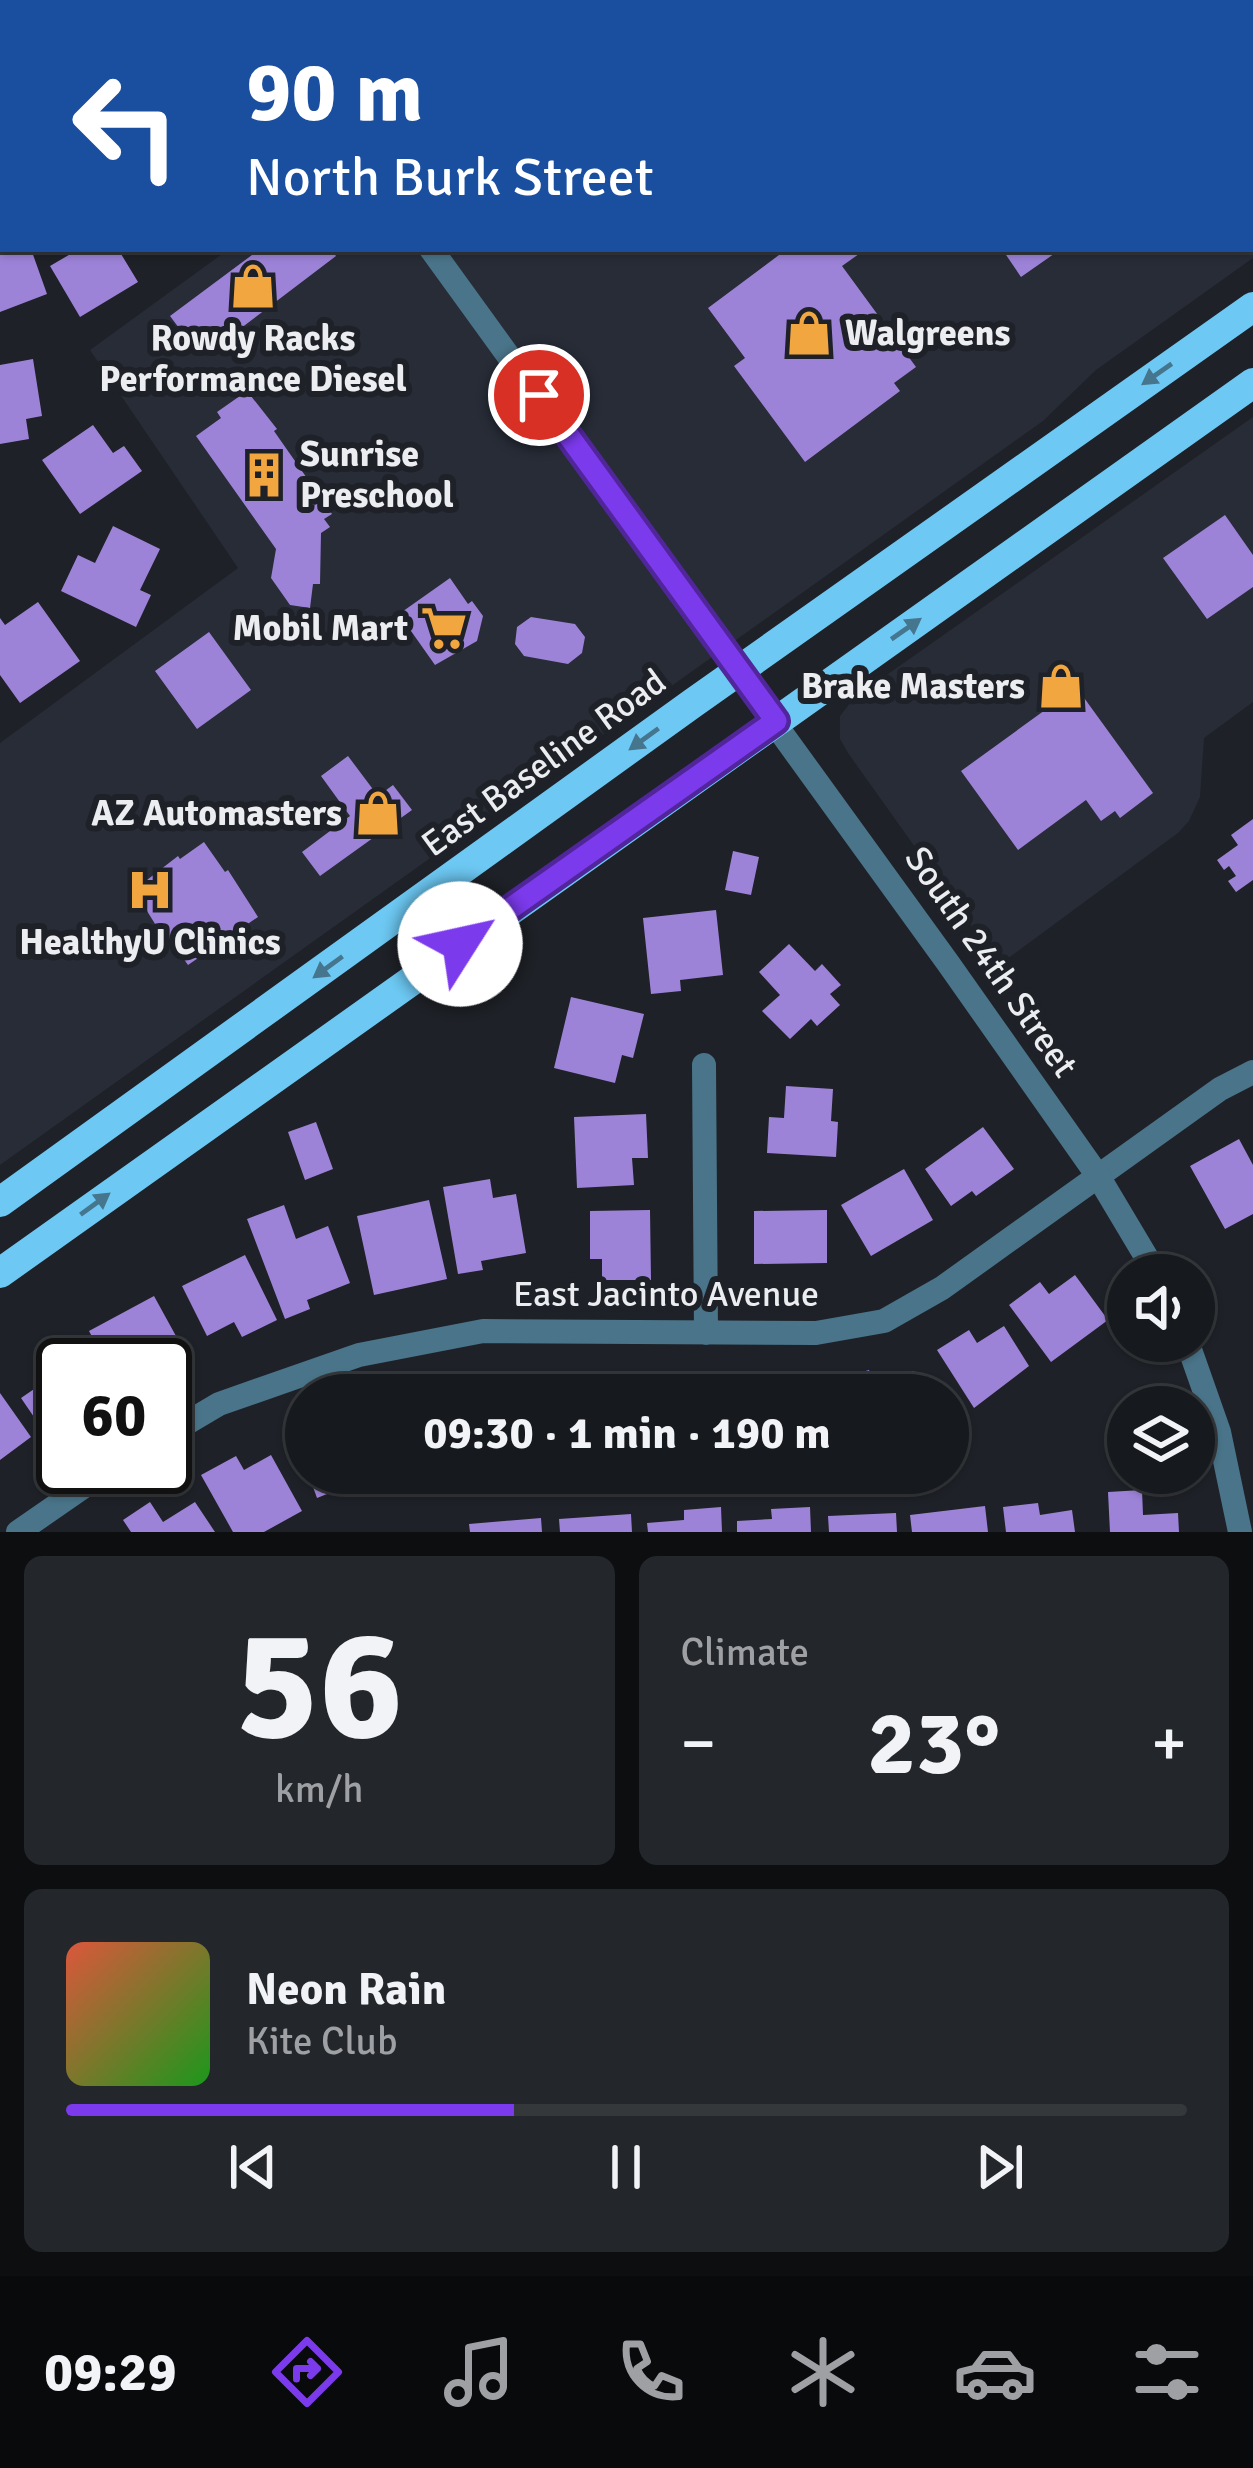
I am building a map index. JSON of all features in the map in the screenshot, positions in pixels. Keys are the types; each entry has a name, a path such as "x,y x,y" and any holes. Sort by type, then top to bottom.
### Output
{"main road":[{"name":"East Baseline Road","path":"0,1273 758,696 1253,307"},
{"name":"East Baseline Road","path":"0,1202 758,696 1253,383"}],"street":[{"name":"South 24th Street","path":"433,252 758,696 1098,1176 1144,1254"},
{"path":"704,1065 706,1333"},
{"name":"East Jacinto Avenue","path":"192,1420 219,1404 359,1355 483,1331 816,1333 884,1321 942,1288 1220,1089 1253,1072"},
{"path":"1195,1362 1220,1432 1240,1532"},
{"path":"18,1532 73,1494"}],"shaded area":[{"path":"225,252 1253,252 1253,258 1096,370 1043,421 0,1165 0,743 238,568 90,350"},
{"path":"1253,417 1253,702 1204,738 1200,797 1178,833 999,965 848,753 840,739 840,716 854,698"}],"building":[{"path":"0,252 32,252 47,294 0,312"},
{"path":"74,252 120,252 138,282 80,317 50,266"},
{"name":"Rowdy Racks Performance Diesel","path":"256,252 333,252 336,256 207,354 191,332 185,336 170,316"},
{"name":"Walgreens","path":"783,252 862,252 842,266 916,367 894,383 900,391 805,462 734,366 745,358 708,308"},
{"path":"1004,252 1057,252 1021,277"},
{"path":"33,359 42,416 26,419 29,439 0,444 0,365"},
{"name":"Sunrise Preschool","path":"247,391 332,514 324,519 330,527 321,533 320,584 313,584 310,608 290,605 271,578 276,549 196,436 221,418 217,412"},
{"path":"93,425 113,453 124,446 142,471 80,514 42,460"},
{"path":"1225,515 1253,555 1253,587 1207,619 1163,558"},
{"path":"113,526 160,549 140,590 151,595 136,627 61,591 78,555 95,563"},
{"name":"Mobil Mart","path":"450,578 483,616 477,641 435,665 399,614"},
{"path":"38,602 80,661 20,703 0,675 0,618 5,625"},
{"path":"531,617 575,624 585,637 582,653 568,664 524,656 515,644 517,627"},
{"path":"209,632 251,690 197,729 155,671"},
{"path":"1057,675 1069,676 1076,687 1076,700 1082,695 1153,793 1120,818 1115,811 1101,821 1086,800 1018,850 961,771 1052,705 1045,695 1047,683"},
{"name":"AZ Automasters","path":"348,756 378,796 393,785 412,810 320,876 302,852 350,816 321,776"},
{"path":"1253,819 1253,880 1236,892 1228,881 1236,876 1217,860 1238,845 1231,835"},
{"path":"204,842 258,917 188,965 169,938 165,940 134,890"},
{"path":"733,851 759,857 751,895 725,890"},
{"path":"716,910 723,975 680,980 681,991 651,994 643,918"},
{"path":"789,944 815,971 822,964 841,985 830,994 840,1005 817,1026 811,1019 790,1039 762,1011 780,995 759,972"},
{"path":"571,997 644,1014 633,1058 622,1055 615,1083 554,1068"},
{"path":"786,1086 833,1089 836,1157 767,1153 769,1117 784,1118"},
{"path":"646,1114 648,1158 632,1158 634,1185 577,1188 574,1117"},
{"path":"316,1122 333,1169 305,1180 288,1132"},
{"path":"983,1127 1014,1169 976,1196 972,1191 951,1206 925,1169"},
{"path":"1239,1139 1253,1165 1253,1214 1225,1229 1190,1166"},
{"path":"904,1169 933,1220 871,1256 841,1205"},
{"path":"490,1179 493,1198 516,1194 526,1253 481,1261 483,1270 458,1274 443,1187"},
{"path":"429,1200 447,1279 374,1295 357,1216"},
{"path":"284,1205 296,1239 328,1226 350,1283 307,1300 310,1309 285,1319 247,1219"},
{"path":"650,1210 651,1280 602,1280 602,1259 590,1259 590,1211"},
{"path":"827,1210 827,1263 754,1264 754,1211"},
{"path":"245,1255 277,1320 242,1337 234,1322 207,1336 182,1286"},
{"path":"1075,1275 1107,1319 1051,1362 1009,1305 1040,1282 1049,1294"},
{"path":"154,1296 177,1338 93,1338 89,1331"},
{"path":"1004,1326 1029,1366 974,1408 969,1400 969,1374 952,1374 937,1350 969,1330 977,1343"},
{"path":"36,1388 36,1420 21,1398"},
{"path":"0,1393 31,1437 0,1460"},
{"path":"271,1455 285,1480 285,1494 293,1494 302,1511 264,1532 233,1532 201,1475 236,1456 244,1470"},
{"path":"1108,1494 1142,1494 1143,1515 1178,1513 1179,1532 1110,1532"},
{"path":"150,1502 163,1522 195,1502 215,1532 131,1532 123,1520"},
{"path":"1038,1503 1040,1515 1072,1510 1075,1532 1006,1532 1003,1507"},
{"path":"985,1506 988,1532 912,1532 910,1515"},
{"path":"721,1507 722,1532 648,1532 647,1523 684,1520 684,1510"},
{"path":"810,1507 811,1532 737,1532 737,1521 772,1519 771,1509"},
{"path":"896,1513 897,1532 829,1532 828,1516"},
{"path":"631,1514 632,1532 560,1532 559,1519"},
{"path":"541,1518 542,1532 470,1532 469,1524"}],"place":[{"name":"Rowdy Racks Performance Diesel","path":"253,286"},
{"name":"Walgreens","path":"809,333"},
{"name":"Sunrise Preschool","path":"264,475"},
{"name":"Mobil Mart","path":"444,628"},
{"name":"Brake Masters","path":"1061,686"},
{"name":"AZ Automasters","path":"378,813"},
{"name":"HealthyU Clinics","path":"150,890"}],"route":[{"path":"460,944 776,721 539,395"}]}
